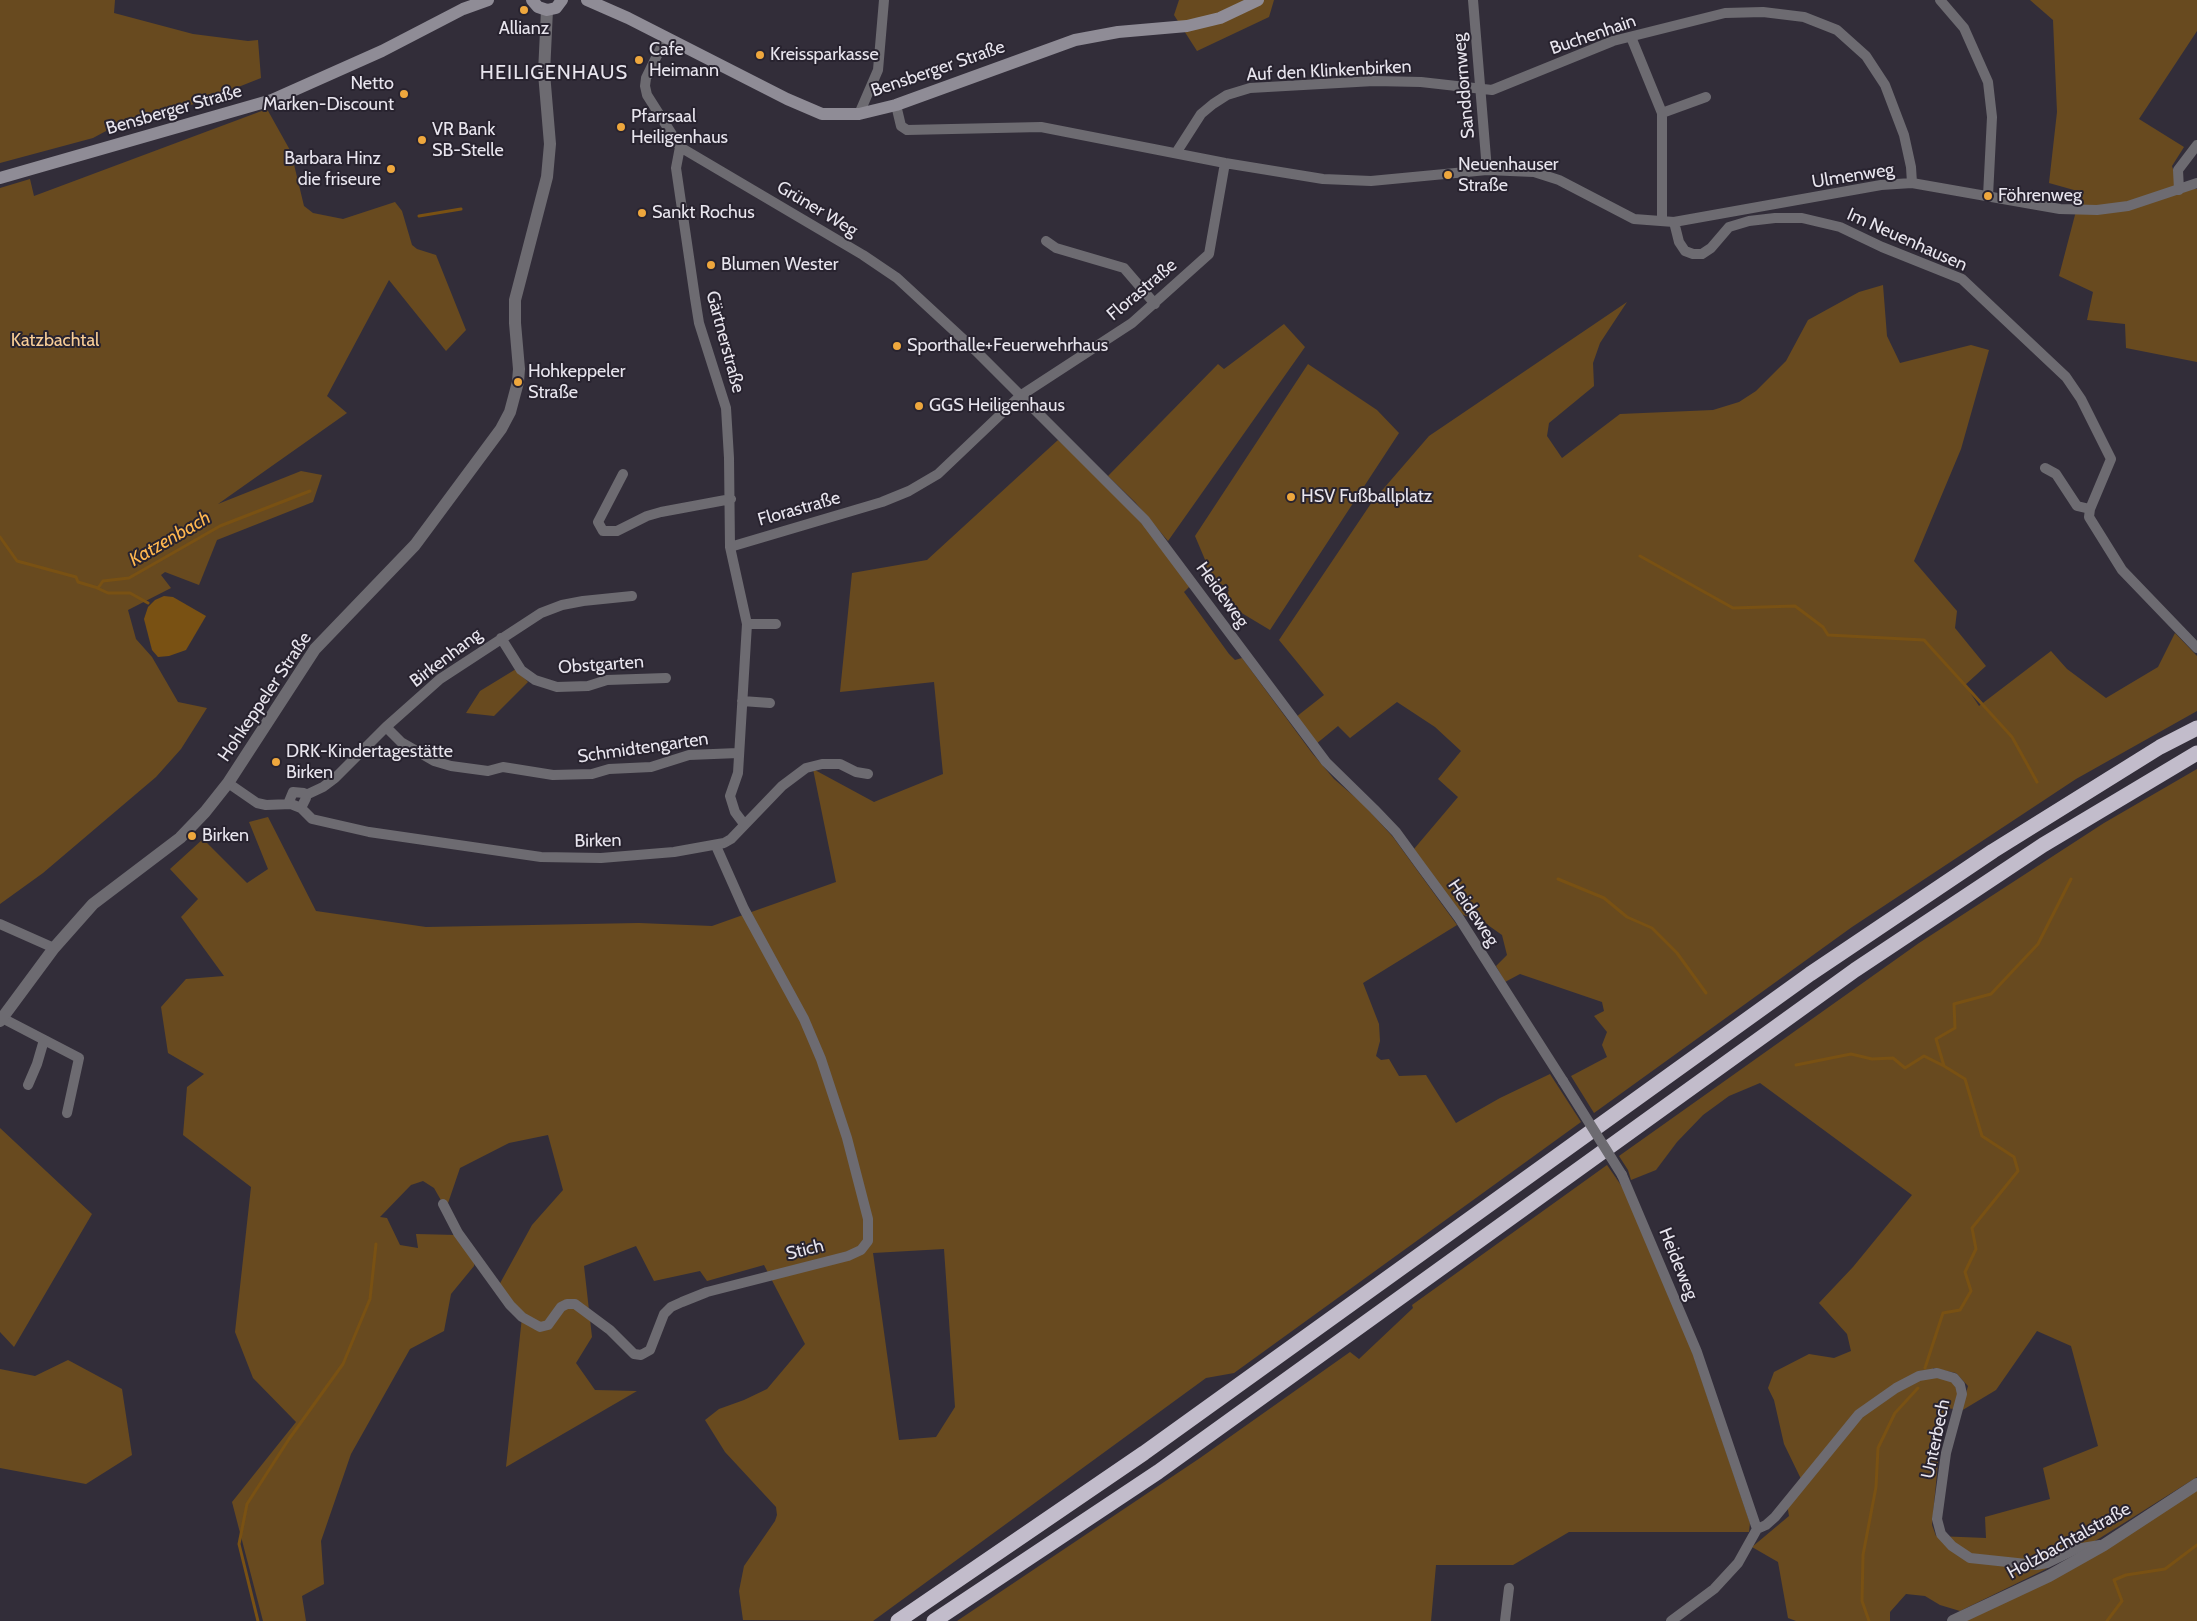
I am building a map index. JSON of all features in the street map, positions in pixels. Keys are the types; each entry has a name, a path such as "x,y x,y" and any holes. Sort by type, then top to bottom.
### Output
{"highway":[{"path":"898,1621 1144,1453 1810,974 1993,851 2160,747 2197,728"},
{"path":"934,1621 1173,1461 1855,970 2043,845 2172,767 2197,754"}],"main road":[{"path":"532,0 538,7 547,10 556,8 562,0"},
{"name":"Bensberger Straße","path":"587,0 666,37 787,99 822,114 859,114 896,105 1075,40 1118,32 1187,26 1220,18 1258,0"},
{"name":"Bensberger Straße","path":"0,178 272,100 382,51 478,1"}],"street":[{"path":"859,114 878,70 884,0"},
{"name":"Sanddornweg","path":"1473,0 1482,90 1487,170"},
{"path":"1940,0 1964,28 1988,82 1992,118 1988,196"},
{"name":"Hohkeppeler Straße","path":"1,1020 54,948 93,904 180,838 205,812 228,783 315,649 415,545 501,429 510,412 519,370 515,300 543,194 548,162 549,121 544,73 547,10"},
{"name":"Buchenhain","path":"1482,90 1492,90 1613,41 1725,13 1763,12 1804,17 1837,30 1866,56 1886,85 1904,135 1911,167 1912,184"},
{"name":"Grüner Weg","path":"666,37 646,78 645,86 647,95 680,147 863,255 897,278 1020,396"},
{"path":"1631,37 1662,113 1662,221"},
{"name":"Auf den Klinkenbirken","path":"1176,153 1201,114 1227,95 1250,88 1374,81 1421,82 1482,90"},
{"path":"1662,113 1706,97"},
{"path":"896,105 901,126 907,130 1041,127 1225,163 1323,179 1371,181 1487,170 1521,170 1548,175 1634,219 1674,222"},
{"path":"2179,190 2178,170 2197,145"},
{"name":"Gärtnerstraße","path":"680,147 676,168 696,306 699,323 726,408 731,499 730,547"},
{"name":"Florastraße","path":"730,547 851,512 909,491 938,474 1020,396 1132,324 1209,254 1225,163"},
{"name":"Ulmenweg","path":"1674,222 1881,185 1912,184 2060,209 2097,210 2128,206 2197,183"},
{"name":"Im Neuenhausen","path":"1674,222 1679,242 1685,250 1693,254 1702,254 1711,248 1729,227 1749,220 1802,218 1840,228 1962,279 2066,377 2081,399 2111,459 2090,509"},
{"path":"1046,241 1056,248 1124,268 1155,304"},
{"name":"Heideweg","path":"1020,396 1106,478 1145,520 1326,762 1396,832 1459,918 1622,1175 1697,1352 1755,1532"},
{"path":"2045,468 2056,474 2077,506 2090,509 2089,517 2122,570 2197,648"},
{"path":"623,474 598,522 603,531 617,531 647,516 661,512 731,499"},
{"path":"730,547 747,624 738,773 730,801 744,824"},
{"name":"Birkenhang","path":"306,795 336,778 386,727 440,679 541,613 562,605 632,596"},
{"path":"747,624 776,624"},
{"name":"Obstgarten","path":"501,638 521,670 535,680 557,687 588,686 607,680 666,678"},
{"path":"742,701 770,703"},
{"name":"Schmidtengarten","path":"386,727 402,742 434,761 488,771 503,767 553,775 592,774 609,769 651,767 688,755 738,753"},
{"name":"Birken","path":"228,783 257,803 266,805 288,804 301,808 312,819 369,832 541,857 633,856 716,846 731,839 782,786 806,768 822,764 840,764 856,772 868,774"},
{"path":"288,804 292,792 300,792 306,795 301,808"},
{"name":"Stich","path":"443,1204 458,1233 510,1305 522,1317 540,1327 548,1325 561,1307 567,1304 575,1304 610,1330 634,1354 641,1355 650,1350 664,1314 676,1304 708,1292 848,1256 861,1250 868,1241 868,1219 850,1147 821,1059 804,1019 744,909 716,846"},
{"path":"0,924 54,948"},
{"path":"1,1020 79,1058 67,1113"},
{"path":"28,1085 44,1040"},
{"name":"Unterbech","path":"1755,1532 1766,1525 1788,1503 1859,1414 1896,1388 1919,1376 1937,1374 1954,1378 1960,1385 1962,1394 1946,1453 1937,1518 1941,1534 1952,1546 1970,1558 2036,1564 2047,1563 2076,1550 2104,1545"},
{"name":"Holzbachtalstraße","path":"1953,1621 2048,1576 2104,1545 2197,1484"},
{"path":"1671,1621 1714,1589 1738,1563 1755,1532"},
{"path":"1505,1621 1508,1588"}],"green space":[{"path":"0,0 115,0 114,13 193,34 248,41 258,40 261,78 198,103 119,124 93,138 0,163"},
{"path":"1179,0 1274,0 1269,17 1197,51 1174,15"},
{"path":"2030,0 2197,0 2197,31 2139,119 2184,147 2172,166 2179,189 2197,189 2197,362 2126,348 2125,324 2087,320 2093,292 2059,276 2081,192 2049,183 2057,112 2053,20"},
{"name":"Katzbachtal","path":"267,109 291,152 304,206 313,213 343,219 395,202 402,211 412,245 417,249 436,255 466,330 446,351 389,280 327,396 347,413 218,504 301,471 322,475 313,502 217,540 199,585 165,572 161,575 171,588 128,610 136,639 152,657 178,702 207,708 181,749 156,777 43,873 0,904 0,188 30,179 34,196"},
{"path":"1883,285 1887,336 1900,363 1971,345 1989,350 1961,449 1914,561 1957,611 1955,628 1986,666 1965,685 1979,706 2051,651 2067,669 2106,698 2158,667 2175,633 2197,656 2197,711 2076,779 1852,927 1594,1113 1571,1076 1607,1057 1602,1045 1607,1032 1594,1016 1604,1011 1602,1002 1520,974 1505,982 1496,966 1507,955 1502,935 1485,923 1458,913 1414,849 1458,797 1438,779 1461,751 1435,727 1397,702 1350,738 1338,726 1316,744 1296,717 1324,695 1279,640 1372,502 1429,436 1627,302 1600,343 1593,363 1594,386 1549,423 1547,436 1562,458 1620,414 1713,410 1739,402 1756,391 1786,361 1808,320 1859,292"},
{"path":"1284,324 1305,347 1168,541 1135,502 1108,476 1218,364 1224,369"},
{"name":"HSV Fußballplatz","path":"1308,364 1377,410 1399,433 1270,630 1240,612 1226,596 1229,590 1203,571 1206,562 1195,536"},
{"path":"1058,440 1102,481 1160,543 1190,586 1184,592 1229,654 1235,660 1242,658 1312,753 1334,779 1363,804 1393,837 1457,925 1363,983 1379,1024 1380,1041 1376,1056 1381,1060 1389,1059 1399,1076 1426,1075 1456,1123 1500,1098 1550,1074 1581,1122 1234,1373 1206,1378 873,1621 743,1620 739,1591 744,1566 775,1521 777,1515 776,1507 725,1452 705,1420 719,1409 767,1389 805,1344 764,1265 707,1281 700,1271 654,1281 636,1246 584,1266 592,1337 576,1363 595,1390 637,1391 506,1467 522,1317 498,1287 532,1225 563,1190 548,1135 509,1143 460,1168 446,1209 434,1188 423,1181 411,1185 380,1217 387,1218 400,1245 418,1248 416,1234 456,1235 475,1260 474,1266 451,1294 444,1331 410,1349 351,1454 321,1541 324,1584 302,1596 306,1621 263,1621 232,1502 296,1422 253,1378 235,1332 251,1187 183,1135 187,1087 204,1074 168,1053 161,1007 186,979 224,976 181,917 198,899 170,869 203,839 247,883 268,869 249,822 268,817 316,911 426,927 639,923 712,926 836,882 813,769 874,802 943,774 934,682 840,692 852,573 927,560","holes":["944,1249 955,1407 936,1437 899,1440 873,1253"]},
{"path":"516,669 528,682 494,716 466,713 480,691"},
{"path":"2197,769 2197,1477 2100,1538 2044,1570 1960,1611 1940,1605 1925,1596 1906,1594 1890,1612 1890,1621 1796,1621 1788,1618 1778,1562 1752,1547 1789,1516 1786,1498 1801,1479 1784,1444 1774,1400 1768,1388 1774,1372 1809,1354 1834,1358 1851,1351 1847,1334 1819,1303 1853,1267 1912,1195 1760,1083 1729,1096 1703,1115 1677,1142 1656,1170 1631,1180 1628,1170 1619,1156 1919,943 2104,823","holes":["2037,1331 2071,1346 2098,1446 2043,1468 2050,1499 1985,1517 1986,1538 1936,1536 1932,1525 1939,1452 1946,1408 1954,1409 1958,1393 1955,1385 1949,1380 1932,1377 1933,1368 1956,1373 1968,1386 1961,1411 1996,1390"]},
{"path":"0,1128 92,1214 14,1347 0,1332"},
{"path":"1607,1165 1623,1188 1691,1348 1750,1523 1749,1532 1569,1532 1513,1565 1436,1565 1431,1621 957,1621 1200,1458 1350,1352 1359,1359 1413,1308 1412,1305"},
{"path":"68,1360 122,1389 132,1455 86,1484 0,1468 0,1369 35,1376"},
{"path":"2197,1490 2197,1621 1965,1621"}],"shaded area":[{"path":"164,596 173,597 206,616 186,650 169,656 158,657 152,650 144,619 148,607 155,600"}],"waterway":[{"path":"419,216 461,209"},
{"name":"Katzenbach","path":"0,537 17,561 76,577 78,582 98,588 103,581 129,578 220,526 310,491"},
{"path":"1640,556 1733,608 1795,606 1823,627 1828,635 1924,640 2012,737 2037,782"},
{"path":"97,588 108,593 130,593 148,603"},
{"path":"1558,879 1604,898 1627,917 1652,928 1677,953 1706,993"},
{"path":"1925,1368 1943,1313 1960,1310 1971,1291 1965,1272 1976,1249 1972,1228 2018,1171 2014,1157 1982,1136 1965,1079 1944,1066 1936,1039 1955,1028 1954,1004 1991,994 2038,944 2071,879"},
{"path":"1796,1065 1851,1054 1872,1059 1893,1058 1905,1068 1924,1056 1944,1066"},
{"path":"258,1621 239,1544 247,1504 289,1439 343,1364 370,1299 376,1244"},
{"path":"1869,1621 1862,1601 1863,1555 1876,1487 1878,1448 1895,1413 1918,1388"},
{"path":"2107,1621 2122,1601 2114,1580 2126,1575 2165,1569 2197,1545"}],"place":[{"name":"Allianz","path":"524,10"},
{"name":"Kreissparkasse","path":"760,55"},
{"name":"Cafe Heimann","path":"639,60"},
{"name":"Netto Marken-Discount","path":"404,94"},
{"name":"Pfarrsaal Heiligenhaus","path":"621,127"},
{"name":"VR Bank SB-Stelle","path":"422,140"},
{"name":"Barbara Hinz die friseure","path":"391,169"},
{"name":"Neuenhauser Straße","path":"1448,175"},
{"name":"Föhrenweg","path":"1988,196"},
{"name":"Sankt Rochus","path":"642,213"},
{"name":"Blumen Wester","path":"711,265"},
{"name":"Sporthalle+Feuerwehrhaus","path":"897,346"},
{"name":"Hohkeppeler Straße","path":"518,382"},
{"name":"GGS Heiligenhaus","path":"919,406"},
{"name":"HSV Fußballplatz","path":"1291,497"},
{"name":"DRK-Kindertagestätte Birken","path":"276,762"},
{"name":"Birken","path":"192,836"}],"district":[{"name":"HEILIGENHAUS","path":"554,73"}]}
